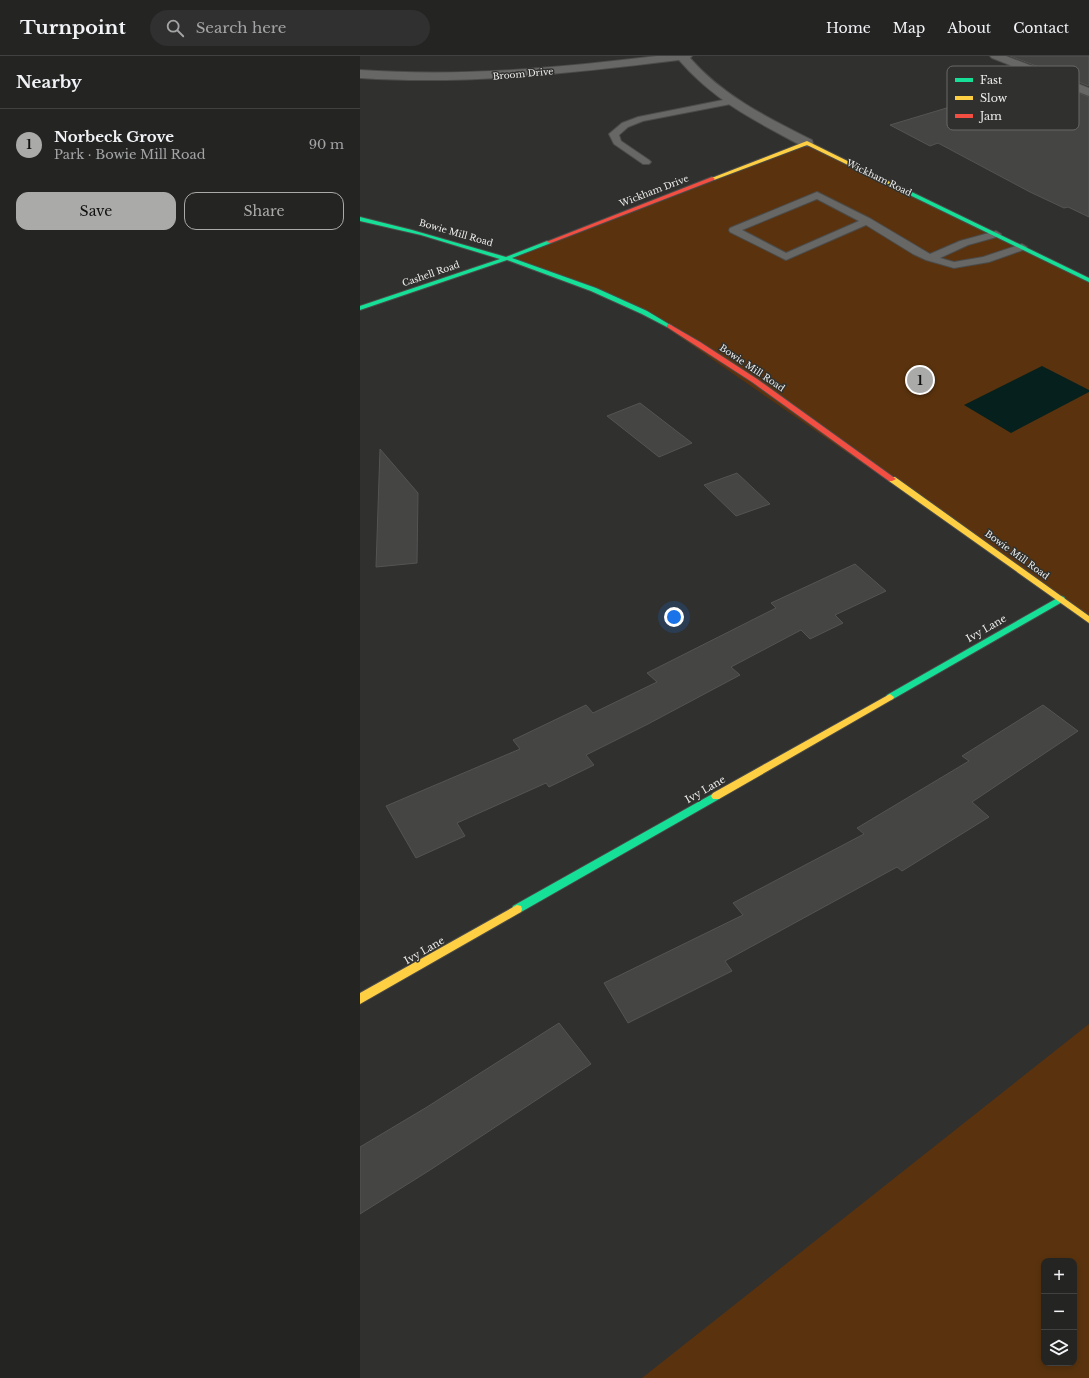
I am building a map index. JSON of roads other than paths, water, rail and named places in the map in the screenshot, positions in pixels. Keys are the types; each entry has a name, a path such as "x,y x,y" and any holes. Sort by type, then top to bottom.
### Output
{"street":[{"name":"Wickham Road","path":"682,56 700,77 733,101 773,126 1089,280"},
{"name":"Broom Drive","path":"360,74 435,78 482,77 533,74 686,56"},
{"path":"996,56 1022,66"},
{"path":"1079,88 1089,92"},
{"name":"Wickham Drive","path":"508,258 808,143"},
{"path":"757,162 791,158"},
{"path":"820,159 849,163"},
{"name":"Bowie Mill Road","path":"360,218 508,258 596,289 641,310 696,342 807,418 1089,620"},
{"name":"Cashell Road","path":"360,308 508,258"},
{"name":"Ivy Lane","path":"360,999 1061,599"}],"lane":[{"path":"646,162 617,142 614,134 624,125 641,119 733,101"},
{"path":"867,221 786,257 734,230 817,195 867,221 917,252 954,266 985,260 1022,247"},
{"path":"930,258 964,243 996,234"}],"water":[{"path":"1042,366 1089,390 1089,392 1011,433 964,405"}],"place":[{"name":"Norbeck Grove","path":"920,380"}]}
